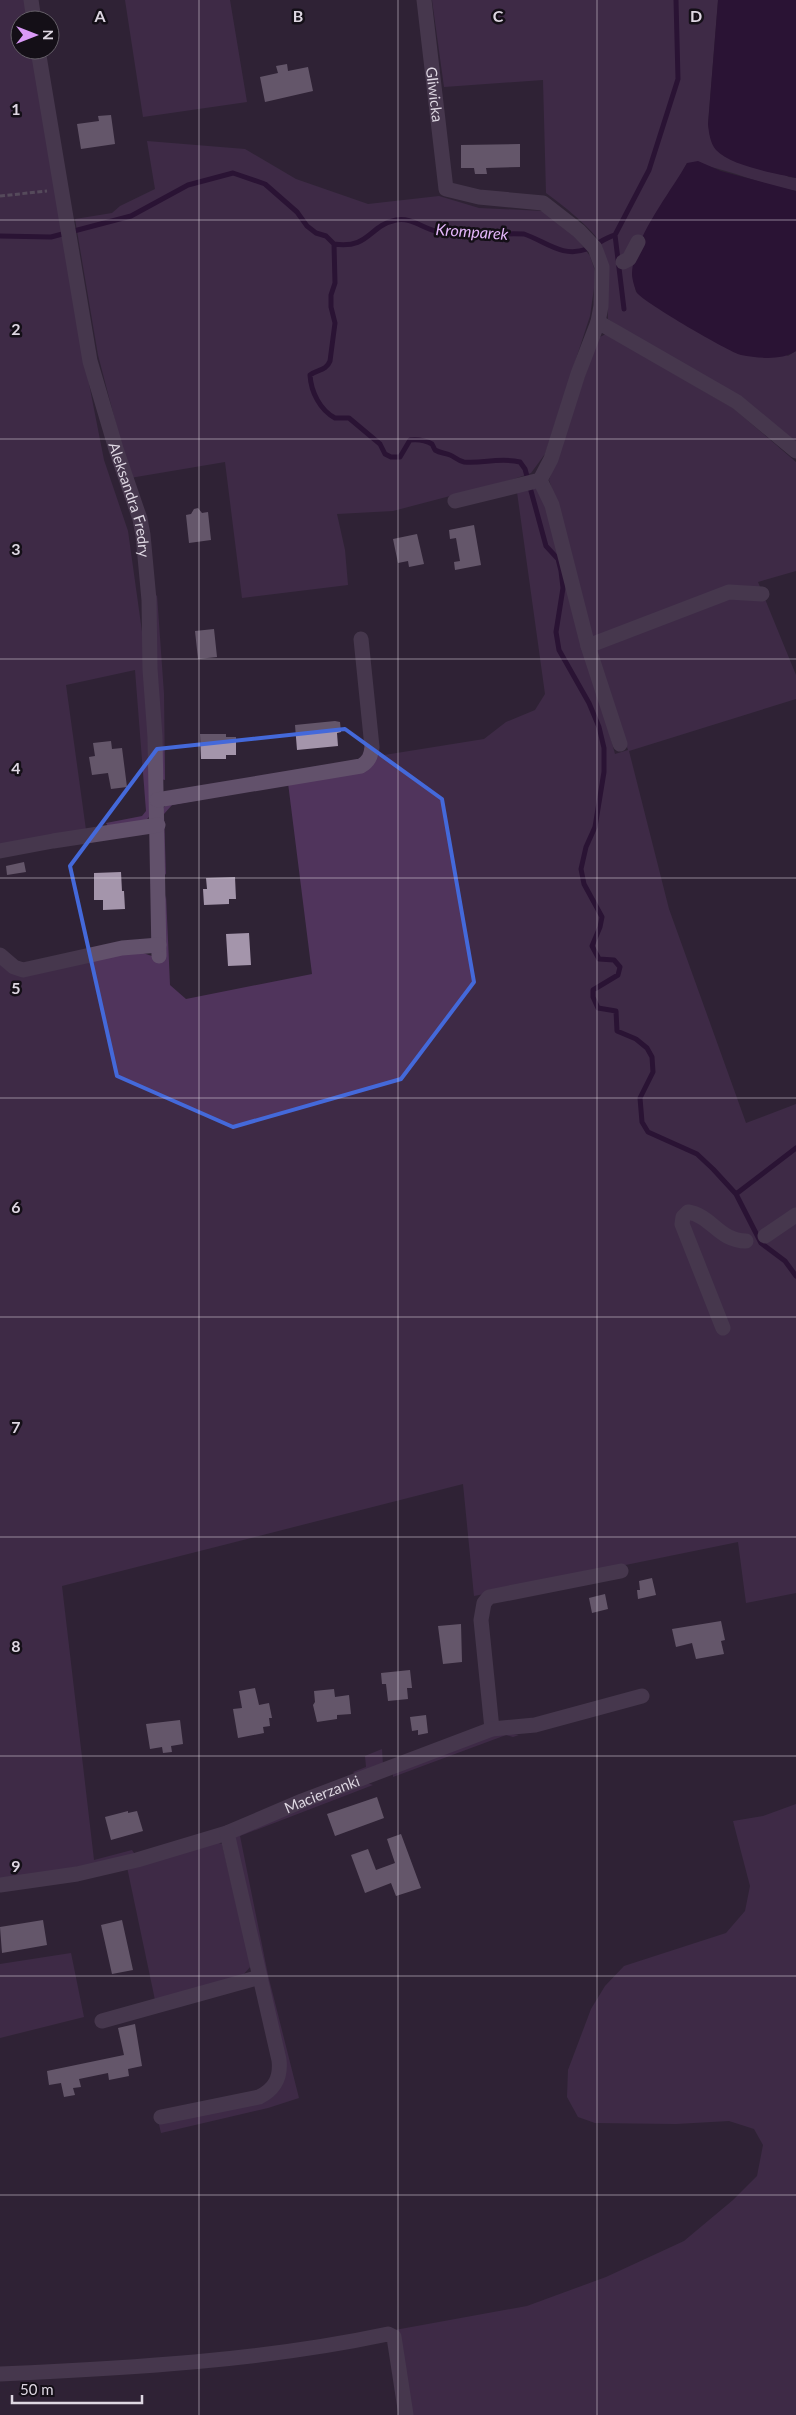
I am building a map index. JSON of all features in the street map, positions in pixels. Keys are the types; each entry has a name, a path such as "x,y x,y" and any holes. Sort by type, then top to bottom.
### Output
{"street":[{"name":"Gliwicka","path":"424,0 446,189 479,197 543,203 579,231 612,265"},
{"name":"Aleksandra Fredry","path":"0,955 14,967 23,970 122,948 159,950 158,825 149,600 143,535 140,519 116,450 90,361 63,188 40,60"},
{"path":"456,501 536,481 551,459 578,374 598,322 612,265 629,259 638,242"},
{"path":"598,322 736,402 796,451"},
{"path":"536,481 552,505 588,646 620,744"},
{"path":"588,646 729,592 762,594"},
{"path":"157,800 361,766 367,762 371,756 372,747 361,639"},
{"path":"0,852 53,841 158,825"},
{"path":"723,1328 682,1224 683,1217 688,1212 697,1214 726,1237 737,1241 746,1241"},
{"path":"765,1236 796,1215"},
{"path":"492,1729 482,1620 484,1603 489,1597 621,1571"},
{"name":"Macierzanki","path":"0,1885 108,1868 227,1833 302,1801 492,1729 535,1725 642,1696"},
{"path":"161,2117 259,2097 276,2083 280,2069 227,1833"},
{"path":"102,2021 260,1977"},
{"path":"0,2374 139,2367 338,2345 388,2334 394,2337 406,2415"}],"path":[{"path":"0,196 63,188"}],"highlighted area":[{"path":"345,729 442,799 474,982 401,1079 233,1127 117,1076 70,866 157,749"}],"shaded area":[{"path":"0,0 25,0 27,10 10,10 10,60 36,60 80,338 104,460 128,531 144,646 152,814 145,821 109,828 106,823 142,816 146,811 135,670 66,685 86,830 0,845"},
{"path":"125,0 230,0 247,102 143,117"},
{"path":"432,0 718,0 708,124 710,136 789,177 796,178 796,191 769,185 714,168 687,163 636,258 632,274 636,292 788,356 796,351 796,443 608,319 606,271 602,246 585,225 546,193 543,80 444,87"},
{"path":"718,0 796,0 796,178 742,165 723,156 712,144 708,124"},
{"path":"147,141 245,149 296,179 368,204 439,196 479,208 543,211 575,236 590,256 596,274 590,316 545,454 531,473 393,511 337,514 345,550 348,585 242,598 225,462 130,478 98,355 75,219 112,213 120,206 155,189"},
{"path":"698,161 721,171 796,191 796,351 790,354 769,358 741,355 733,352 688,327 637,293 632,276 638,247 653,217 687,163"},
{"path":"606,334 733,408 796,462 796,571 758,582 796,675 796,699 629,751 669,909 746,1123 796,1104 796,1593 746,1603 738,1542 474,1596 463,1484 62,1586 94,1860 132,1850 136,1856 0,1881 0,960 13,970 140,952 152,956 166,895 170,985 186,999 312,974 288,783 172,805 164,814 166,875 162,869 161,813 164,807 170,803 378,756 484,739 506,722 535,710 545,694 517,492 538,488 547,505 615,754 628,750 595,651 549,480 598,338"},
{"path":"157,595 164,694 165,780 161,779 152,600"},
{"path":"500,1732 519,1735 513,1737 506,1735 393,1777 393,1772"},
{"path":"382,1749 383,1765 356,1775 353,1772 366,1767 365,1756"},
{"path":"367,1783 373,1785 240,1836 268,1975 299,2098 268,2108 161,2133 158,2120 279,2085 235,1838 238,1832"},
{"path":"796,1804 796,2415 409,2415 395,2330 527,2306 606,2277 684,2241 733,2200 757,2176 763,2145 754,2129 729,2121 676,2124 595,2123 578,2117 567,2097 568,2070 591,2009 605,1986 624,1966 726,1933 745,1911 750,1886 733,1821 763,1816"},
{"path":"216,1842 222,1844 251,1966 242,1976 155,2000 127,1867"},
{"path":"71,1953 84,2017 0,2038 0,1964"}],"building":[{"path":"287,64 288,71 308,67 313,91 265,102 260,77 278,73 276,66"},
{"path":"111,115 115,144 81,149 77,124 99,121 98,116"},
{"path":"520,144 520,167 486,168 487,174 475,174 474,168 461,168 461,145"},
{"path":"198,508 202,513 208,512 211,540 189,543 186,515 191,514 194,509"},
{"path":"474,525 481,565 455,570 454,562 460,561 456,538 450,539 449,530"},
{"path":"417,534 424,564 409,567 408,561 398,563 393,539"},
{"path":"214,629 217,657 198,659 195,631"},
{"path":"340,722 341,732 337,733 338,746 297,750 295,725"},
{"path":"200,734 226,734 226,737 236,737 236,755 226,755 226,759 201,759"},
{"path":"111,741 112,749 122,748 127,787 111,789 108,773 92,775 89,757 95,756 93,743"},
{"path":"24,862 26,872 7,875 6,866"},
{"path":"121,872 125,909 103,910 103,900 94,900 94,873"},
{"path":"235,877 236,899 229,899 229,904 204,905 203,889 207,889 206,878"},
{"path":"249,933 251,965 228,966 226,934"},
{"path":"652,1578 656,1595 638,1599 639,1581"},
{"path":"605,1594 608,1609 592,1613 589,1598"},
{"path":"721,1621 725,1640 721,1641 724,1654 696,1659 692,1643 676,1647 672,1629"},
{"path":"461,1624 462,1662 443,1664 438,1626"},
{"path":"410,1670 412,1688 407,1688 408,1699 388,1701 386,1684 382,1684 381,1673"},
{"path":"255,1688 259,1705 269,1703 272,1718 269,1718 270,1726 263,1727 264,1733 238,1738 233,1709 242,1708 239,1691"},
{"path":"334,1689 335,1697 349,1695 351,1714 337,1715 337,1719 317,1722 313,1705 315,1702 314,1691"},
{"path":"426,1715 428,1733 418,1735 418,1730 412,1731 410,1717"},
{"path":"180,1720 183,1744 171,1746 172,1752 163,1753 162,1747 150,1749 146,1724"},
{"path":"377,1797 384,1818 335,1836 327,1814"},
{"path":"128,1811 128,1813 137,1811 143,1831 111,1840 105,1817"},
{"path":"401,1834 421,1888 396,1896 391,1883 365,1893 351,1855 368,1849 376,1870 395,1863 387,1839"},
{"path":"43,1920 47,1945 2,1953 0,1927"},
{"path":"122,1920 133,1970 112,1974 101,1925"},
{"path":"135,2024 142,2066 128,2069 129,2076 109,2080 108,2073 79,2079 81,2087 73,2088 75,2095 64,2097 61,2083 49,2085 47,2071 124,2055 118,2028"}],"waterway":[{"name":"Kromparek","path":"0,236 51,237 131,216 188,185 233,173 265,184 297,212 307,226 316,233 326,236 334,244 346,245 355,243 387,223 401,219 412,221 431,230 447,233 524,234 555,248 570,252 587,249 615,235 649,170 678,79 676,0"},
{"path":"615,235 624,309"},
{"path":"334,244 335,283 331,295 331,307 335,323 330,361 324,368 310,375 314,394 325,410 335,418 349,418 380,444 385,454 391,457 400,457 410,440 419,440 432,444 435,450 462,461 498,460 520,462 525,469 546,546 558,559 561,571 563,588 556,632 559,650 589,703 599,727 604,748 604,772 595,827 586,847 581,869 584,884 602,917 592,946 599,959 614,960 620,967 618,975 593,990 593,997 598,1008 616,1011 617,1031 636,1039 647,1048 652,1057 653,1072 640,1098 642,1122 648,1132 697,1154 713,1169 736,1194 761,1243 785,1261 796,1276"},
{"path":"736,1194 796,1148"}]}
